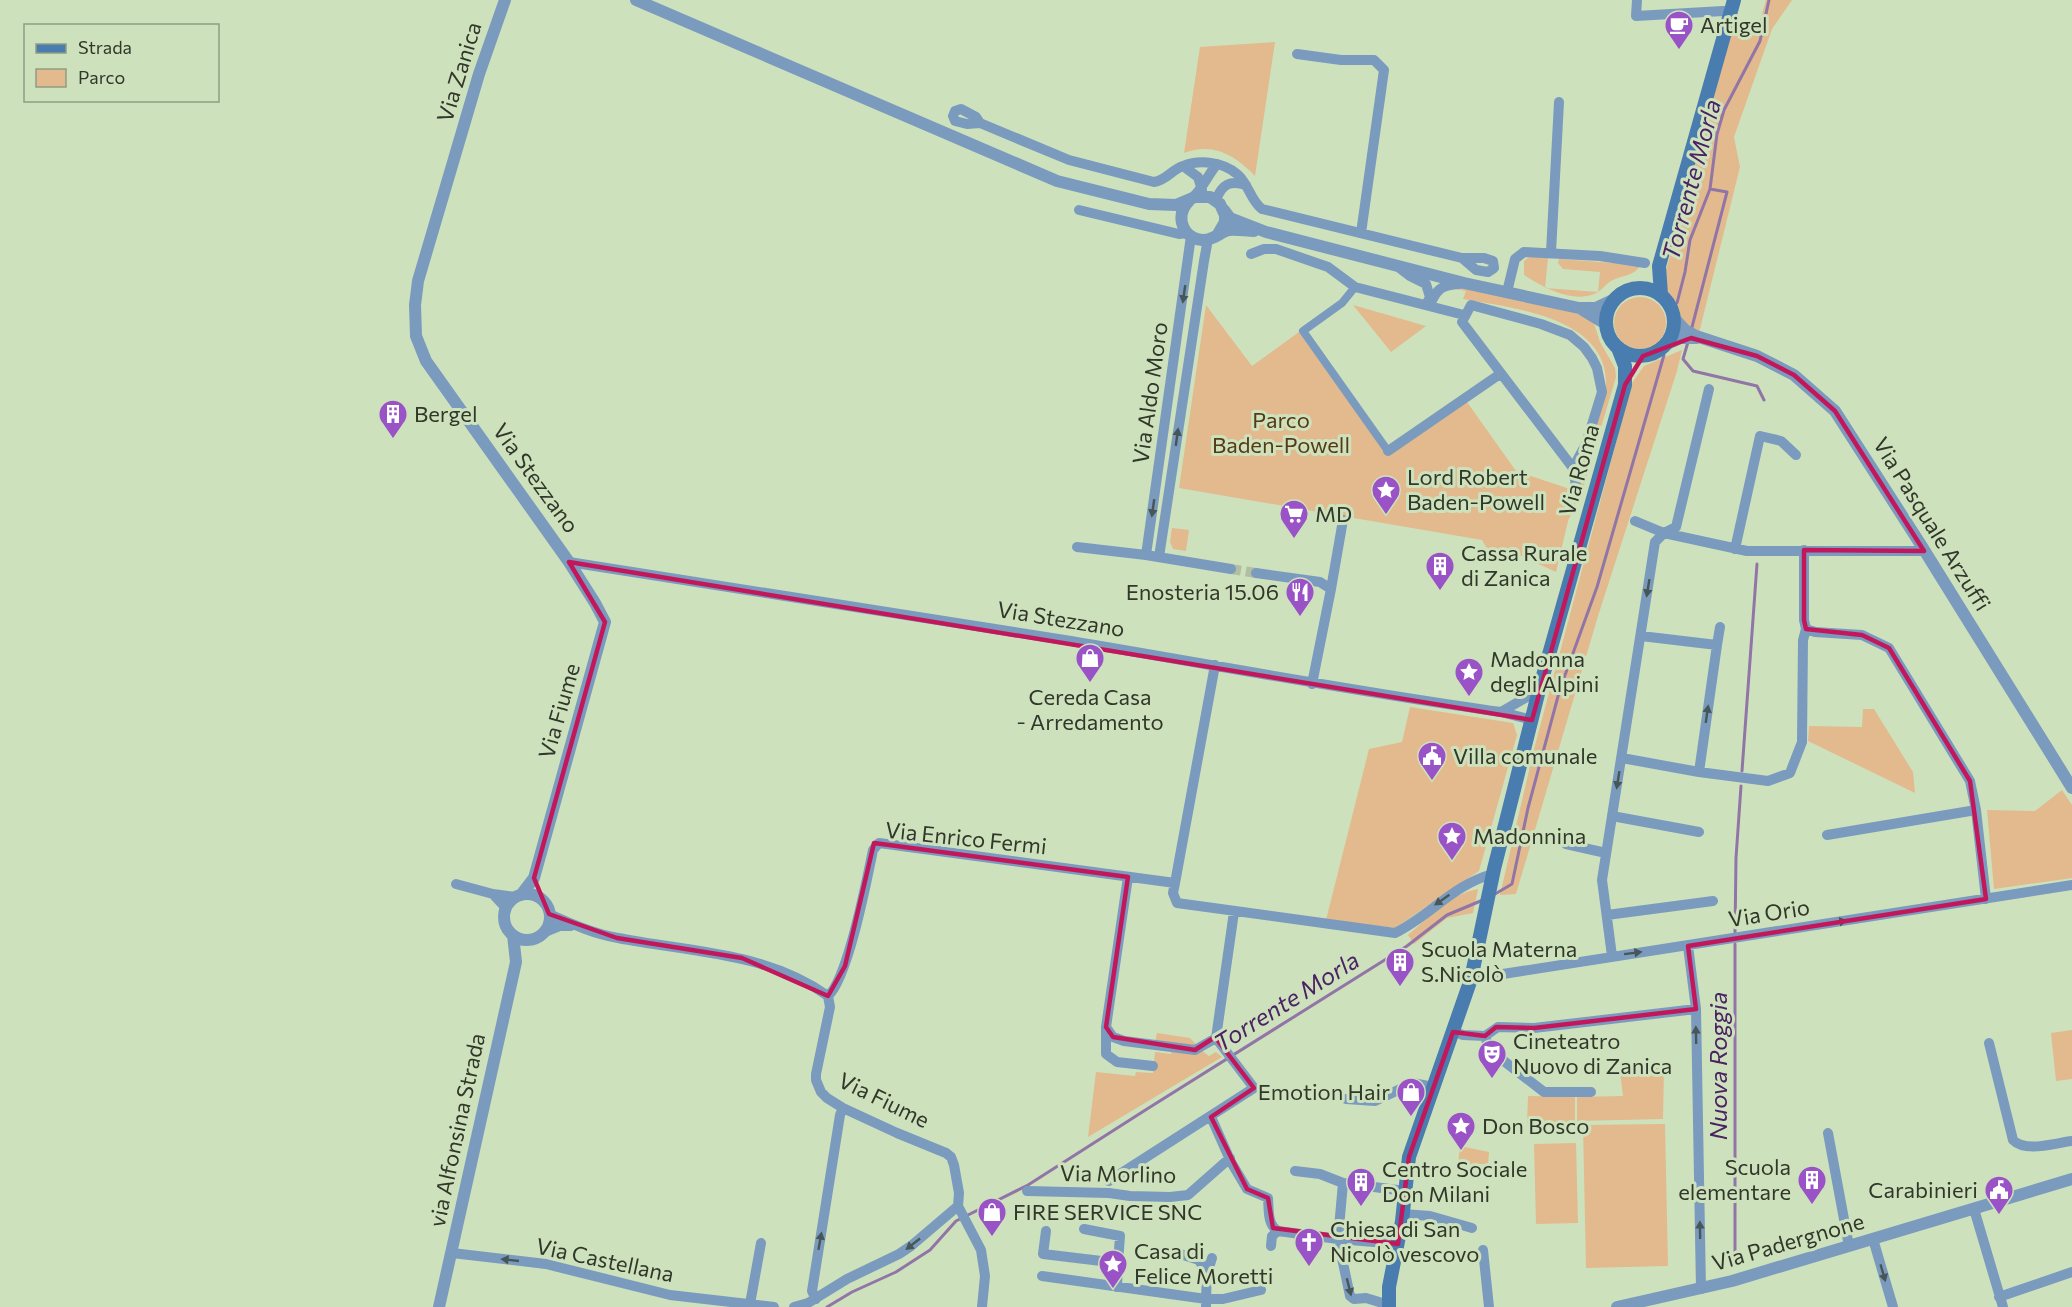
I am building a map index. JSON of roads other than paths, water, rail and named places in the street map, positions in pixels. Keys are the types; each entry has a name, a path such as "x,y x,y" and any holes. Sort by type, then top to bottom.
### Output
{"main road":[{"path":"1638,288 1652,276 1652,264 1731,10"},
{"path":"1618,348 1634,356 1652,354 1667,344 1674,327 1672,310 1661,295 1652,264"},
{"path":"1606,324 1610,306 1615,299 1629,290 1638,288 1661,295"},
{"name":"Via Roma","path":"1606,324 1624,366 1625,385"},
{"name":"Via Roma","path":"1389,1306 1389,1287 1403,1214 1411,1150 1471,979 1492,880 1539,690 1625,385 1642,356"}],"street":[{"path":"636,0 1057,181 1149,204 1176,205 1203,196 1219,201 1230,218 1266,232 1464,283 1579,308 1596,308 1615,299"},
{"path":"1637,0 1636,16 1731,10"},
{"name":"Via Zanica","path":"456,153 478,74 506,2"},
{"path":"1297,54 1341,60 1374,60 1384,70 1361,233"},
{"path":"1551,252 1559,102"},
{"path":"980,123 1069,160 1154,182 1167,178 1183,166 1203,162 1217,164 1238,174 1255,203 1262,209 1462,258"},
{"name":"Via Stezzano","path":"456,153 418,281 415,305 416,336 426,361 569,562 1215,665 1312,684 1501,712 1532,720"},
{"path":"1187,231 1182,211 1202,189 1210,172 1217,164"},
{"path":"1213,237 1225,222 1219,201 1217,164"},
{"path":"1183,166 1198,177 1202,189"},
{"path":"1219,201 1222,187 1228,183 1246,185"},
{"path":"1149,204 1202,240 1231,230 1266,232"},
{"path":"1079,210 1179,234 1187,231"},
{"name":"Via Aldo Moro","path":"1146,555 1187,231"},
{"name":"Via Aldo Moro","path":"1159,557 1213,237"},
{"path":"1251,254 1264,249 1276,249 1328,267 1355,287 1464,315"},
{"path":"1507,292 1515,258 1524,252 1551,252 1652,264"},
{"path":"1395,264 1410,276 1426,284 1430,297 1428,306"},
{"path":"1428,306 1436,290 1446,285 1464,283"},
{"path":"1355,287 1342,303 1303,331 1388,451 1500,374"},
{"path":"1573,468 1586,444 1602,392 1597,368 1592,358 1570,334 1471,304 1462,322 1573,468 1576,486"},
{"path":"1579,308 1606,324"},
{"name":"Via Pasquale Arzuffi","path":"1674,318 1685,330 1757,356 1794,375 1835,411 2072,788"},
{"name":"Via Pasquale Arzuffi","path":"1667,344 1684,338 1705,339"},
{"path":"1611,956 1602,880 1655,542 1664,533 1676,527 1709,389"},
{"path":"1735,549 1760,436 1781,441 1796,455"},
{"path":"1312,684 1343,520"},
{"path":"1635,522 1664,533 1747,551 1924,551"},
{"path":"1077,547 1146,555 1231,569"},
{"path":"1622,758 1699,772 1768,781 1790,773 1802,742 1803,640 1806,629 1804,550"},
{"name":"Via Fiume","path":"519,896 534,878 605,622 569,562"},
{"path":"1256,573 1320,582 1330,589"},
{"path":"1699,772 1720,627"},
{"path":"1806,629 1815,632 1862,635 1889,648 1970,782 1976,810 1986,899"},
{"path":"1641,636 1717,645"},
{"path":"1215,665 1173,893 1177,903 1395,933 1408,927 1465,884 1492,880"},
{"path":"1501,712 1539,690"},
{"path":"1827,836 1976,810"},
{"path":"1612,816 1699,832"},
{"name":"Via Enrico Fermi","path":"828,996 837,987 845,966 873,850 877,844 1175,883"},
{"path":"1566,844 1606,853"},
{"path":"1128,877 1107,1027 1106,1054 1117,1062 1153,1066"},
{"name":"Via Fiume","path":"534,878 539,898"},
{"path":"456,884 493,894 531,895 539,898 546,905 549,914 548,924 516,962"},
{"name":"Via Orio","path":"1471,979 2072,885"},
{"path":"493,894 506,908"},
{"path":"516,962 513,936 505,923 506,908 519,896"},
{"path":"1606,915 1713,901"},
{"path":"1109,1181 1254,1088 1216,1038 1234,912"},
{"path":"549,914 577,926 617,938 742,958 767,965 799,979 828,996"},
{"path":"513,936 522,939 537,936 560,926 577,926"},
{"path":"1688,946 1696,1009 1701,1288"},
{"name":"via Alfonsina Strada","path":"439,1307 516,962"},
{"name":"Via Fiume","path":"828,996 830,1007 816,1080 821,1092 843,1108 951,1157 959,1208 981,1250 985,1276 982,1307"},
{"path":"1454,1032 1463,1035 1485,1036 1498,1027 1534,1028 1696,1009"},
{"path":"1107,1027 1113,1037 1124,1041 1195,1050 1216,1038"},
{"path":"1485,1036 1489,1049 1544,1092 1591,1092"},
{"path":"1989,1043 2013,1140 2019,1146 2027,1148 2071,1144"},
{"path":"1346,1099 1375,1101 1413,1083 1433,1087"},
{"path":"816,1299 813,1291 818,1254 843,1108"},
{"path":"1211,1117 1247,1189 1268,1198 1274,1226 1271,1246"},
{"path":"1828,1133 1849,1246"},
{"name":"Via Morlino","path":"1027,1191 1170,1197 1188,1195 1230,1158"},
{"path":"1295,1171 1320,1174 1342,1183 1405,1191"},
{"name":"Via Padergnone","path":"1617,1307 1701,1288 2072,1179"},
{"path":"1342,1183 1338,1239 1350,1296 1354,1299 1366,1298 1389,1306"},
{"path":"794,1307 816,1299 848,1279 911,1246 959,1208"},
{"path":"1974,1209 2001,1302 2072,1272"},
{"path":"1403,1214 1430,1216 1472,1228"},
{"path":"1274,1226 1338,1239 1398,1244"},
{"path":"1084,1229 1120,1236 1117,1287"},
{"path":"1046,1231 1044,1254 1118,1263"},
{"path":"1873,1239 1893,1307"},
{"path":"750,1304 761,1243"},
{"path":"1483,1250 1488,1307"},
{"name":"Via Castellana","path":"452,1253 546,1264 670,1295 774,1307"},
{"path":"1177,1253 1199,1260 1206,1274"},
{"path":"1206,1303 1206,1274 1212,1258"},
{"path":"1042,1276 1206,1303 1262,1290"}],"waterway":[{"name":"Torrente Morla","path":"1677,303 1690,240 1710,189 1717,134 1724,110 1760,41 1769,0"},
{"name":"Nuova Roggia","path":"1692,327 1727,192 1710,189"},
{"name":"Nuova Roggia","path":"1688,342 1683,359 1693,371 1757,386 1764,400"},
{"name":"Torrente Morla","path":"1495,894 1512,884 1528,808 1560,689 1597,587 1664,355"},
{"name":"Nuova Roggia","path":"1742,771 1757,564"},
{"path":"1735,934 1736,858 1741,786"},
{"name":"Torrente Morla","path":"827,1307 852,1292 896,1272 930,1250 956,1221 1028,1185 1407,946 1447,915 1483,900"},
{"name":"Nuova Roggia","path":"1735,944 1735,1260"}],"tunnel":[{"path":"1231,569 1256,573"}],"place":[{"name":"Artigel","path":"1679,50"},
{"name":"Bergel","path":"393,440"},
{"name":"Lord Robert Baden-Powell","path":"1386,516"},
{"name":"MD","path":"1294,540"},
{"name":"Cassa Rurale di Zanica","path":"1440,592"},
{"name":"Enosteria 15.06","path":"1300,618"},
{"name":"Cereda Casa - Arredamento","path":"1090,684"},
{"name":"Madonna degli Alpini","path":"1469,698"},
{"name":"Villa comunale","path":"1432,782"},
{"name":"Madonnina","path":"1452,862"},
{"name":"Scuola Materna S.Nicolò","path":"1400,988"},
{"name":"Cineteatro Nuovo di Zanica","path":"1492,1080"},
{"name":"Emotion Hair","path":"1411,1118"},
{"name":"Don Bosco","path":"1461,1152"},
{"name":"Scuola elementare","path":"1812,1206"},
{"name":"Centro Sociale Don Milani","path":"1361,1208"},
{"name":"Carabinieri","path":"1999,1216"},
{"name":"FIRE SERVICE SNC","path":"992,1238"},
{"name":"Chiesa di San Nicolò vescovo","path":"1309,1268"},
{"name":"Casa di Felice Moretti","path":"1113,1290"}],"park label":[{"name":"Parco Baden-Powell","path":"1281,432"}]}
